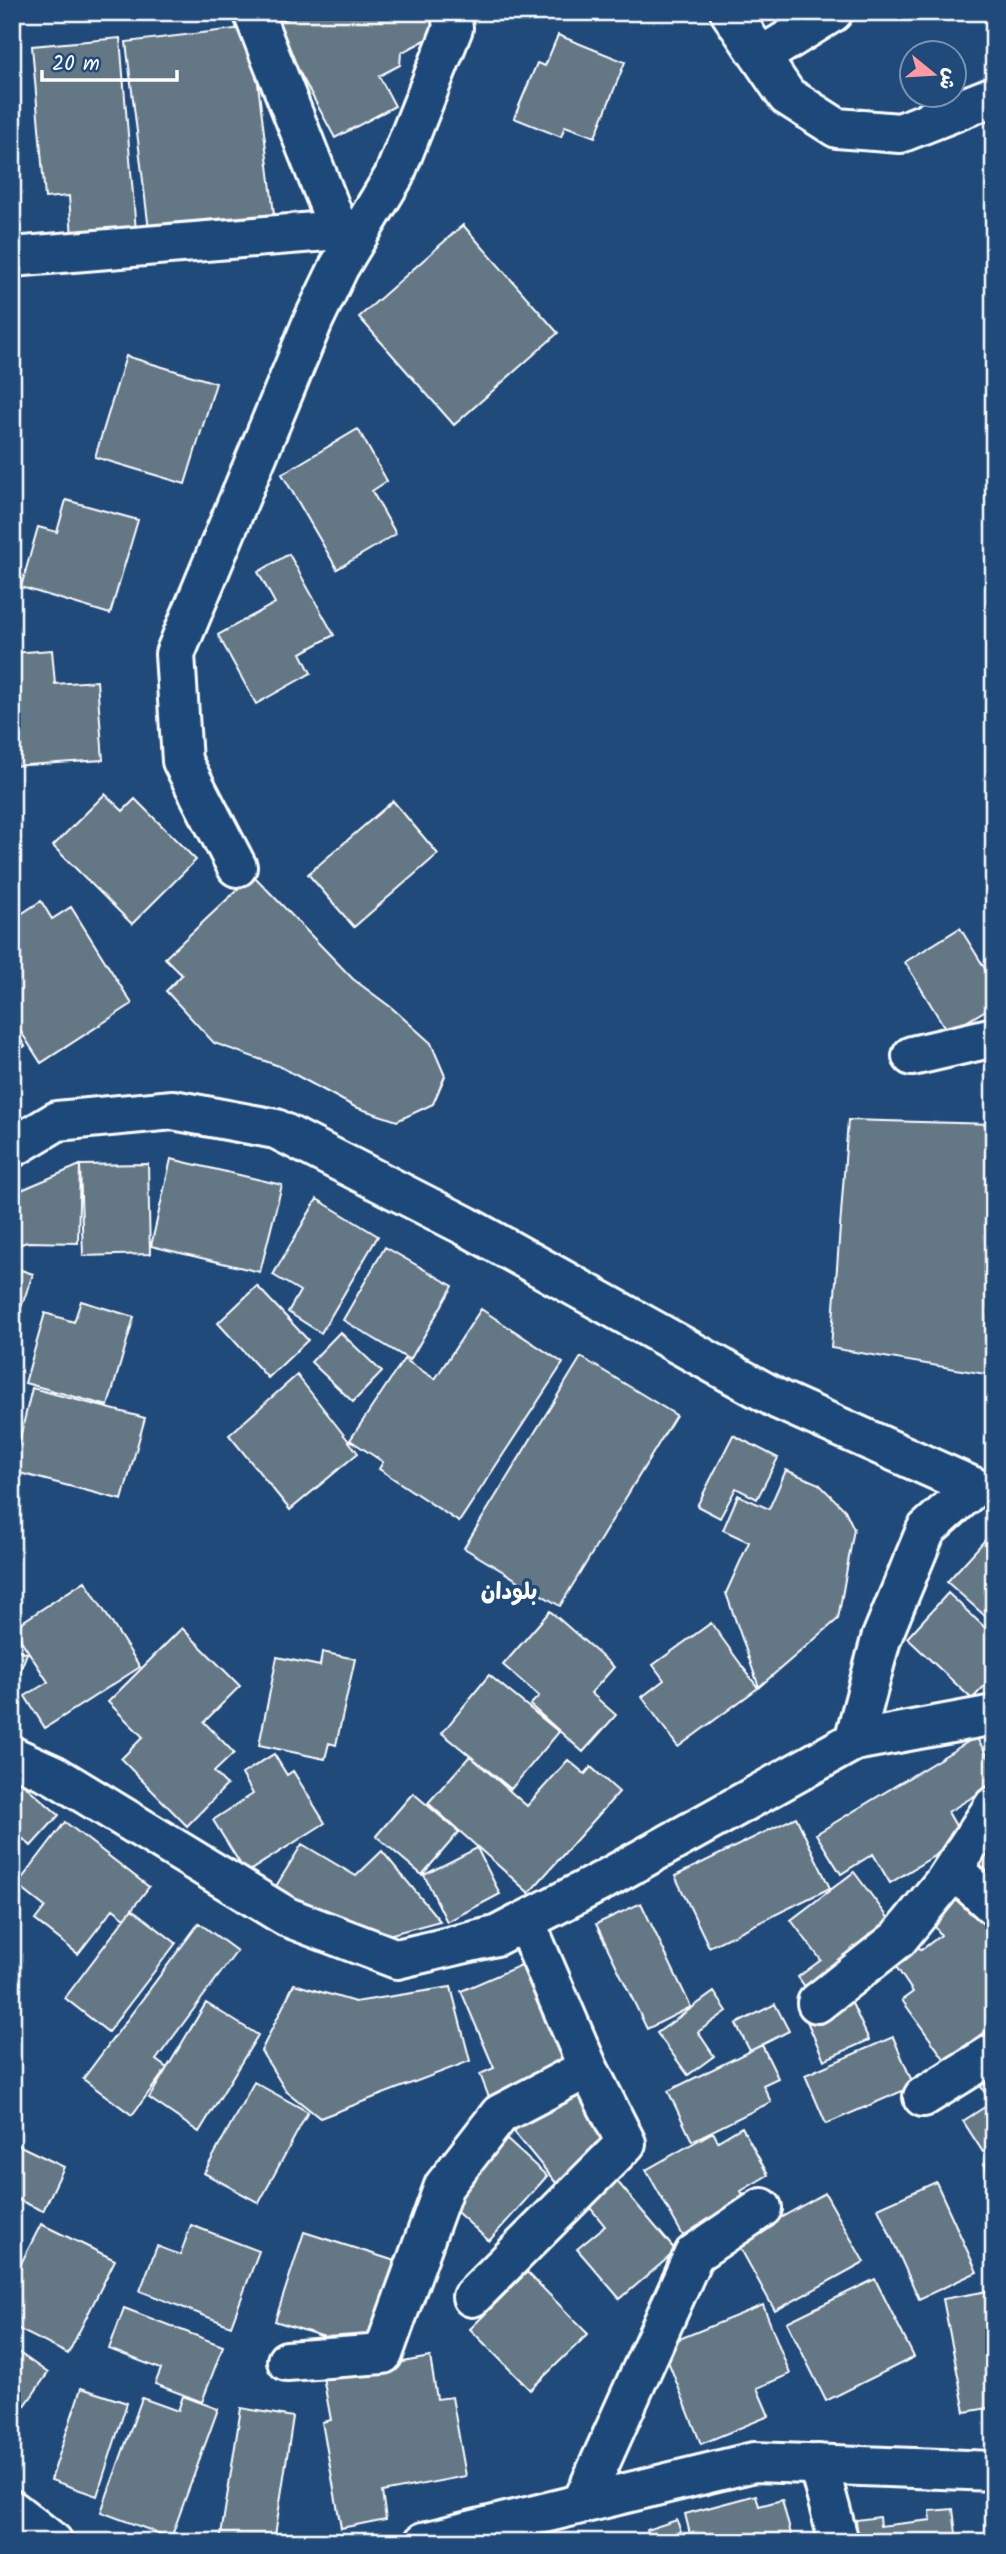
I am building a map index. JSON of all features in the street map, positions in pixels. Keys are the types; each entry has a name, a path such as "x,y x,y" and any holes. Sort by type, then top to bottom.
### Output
{"street":[{"path":"253,12 343,241"},
{"path":"237,867 182,761 175,653 313,321 343,241 394,176 453,28 451,12"},
{"path":"730,12 787,96 837,128 900,133 994,96"},
{"path":"762,56 833,12"},
{"path":"12,257 343,241"},
{"path":"912,1056 994,1037"},
{"path":"12,1148 57,1121 173,1110 276,1129 512,1251 779,1400 984,1477 926,1530 881,1639 855,1741"},
{"path":"12,1756 54,1774 287,1917 397,1959 496,1936 855,1741 994,1715"},
{"path":"817,2003 898,1939 953,1869 994,1806"},
{"path":"953,1869 994,1906"},
{"path":"472,2297 626,2143 588,2068 525,1921"},
{"path":"923,2097 994,2053"},
{"path":"287,2361 383,2354 444,2186 500,2114 588,2068"},
{"path":"582,2503 694,2254 762,2208"},
{"path":"424,2542 754,2462 994,2471"},
{"path":"818,2464 839,2542"},
{"path":"12,2511 53,2542"}],"building":[{"path":"285,12 439,12 448,28 401,53 400,65 379,76 395,106 335,138 274,25 288,18"},
{"path":"251,27 274,214 149,230 126,42"},
{"path":"558,35 625,62 595,137 565,126 561,137 514,118 537,63 545,66"},
{"path":"120,38 136,231 72,237 69,196 45,198 32,46"},
{"path":"463,225 558,333 454,425 359,317"},
{"path":"126,356 216,383 185,484 95,457"},
{"path":"358,429 387,481 372,491 396,534 337,569 282,474"},
{"path":"66,500 138,520 110,614 21,587 38,527 57,532"},
{"path":"289,554 334,635 301,653 311,673 256,704 218,635 275,603 258,572"},
{"path":"52,650 55,684 97,681 103,760 12,766 12,653"},
{"path":"105,794 123,811 135,799 196,860 132,924 53,846"},
{"path":"393,801 438,854 354,927 308,874"},
{"path":"253,875 353,979 392,1008 431,1043 445,1076 433,1104 397,1121 355,1107 279,1066 214,1043 166,991 182,975 165,958"},
{"path":"41,901 52,919 71,907 132,1004 41,1063 12,1018 12,920"},
{"path":"960,928 994,983 994,1005 948,1033 905,962"},
{"path":"12,1027 25,1046 12,1054"},
{"path":"848,1120 994,1124 994,1368 991,1375 831,1348"},
{"path":"171,1159 282,1185 260,1272 151,1246"},
{"path":"148,1164 150,1254 83,1256 80,1165"},
{"path":"80,1165 78,1243 27,1242 13,1247 12,1194"},
{"path":"317,1199 378,1236 321,1333 288,1312 300,1291 273,1275"},
{"path":"385,1247 453,1286 410,1360 343,1320"},
{"path":"12,1267 33,1274 12,1333"},
{"path":"257,1286 308,1340 268,1378 218,1323"},
{"path":"81,1301 134,1317 108,1406 25,1383 45,1313 74,1322"},
{"path":"481,1309 563,1363 459,1522 379,1469 383,1462 350,1440 404,1359 435,1379"},
{"path":"340,1332 382,1372 353,1402 311,1362"},
{"path":"581,1357 676,1415 560,1606 464,1548"},
{"path":"297,1375 358,1453 290,1510 229,1435"},
{"path":"32,1388 145,1418 122,1500 12,1471"},
{"path":"733,1435 778,1458 757,1499 736,1488 720,1518 697,1506"},
{"path":"786,1470 819,1484 845,1510 854,1529 838,1619 759,1687 726,1593 749,1542 723,1530 738,1495 769,1509"},
{"path":"994,1530 994,1624 947,1582"},
{"path":"85,1581 140,1667 45,1728 25,1696 48,1682 13,1628"},
{"path":"948,1593 994,1636 994,1676 972,1699 907,1638"},
{"path":"550,1611 614,1667 591,1693 616,1715 583,1752 530,1705 539,1696 503,1665"},
{"path":"711,1623 758,1688 678,1747 642,1697 664,1680 653,1665"},
{"path":"182,1628 240,1686 204,1722 234,1753 214,1772 227,1785 187,1826 121,1759 143,1737 108,1702"},
{"path":"12,1647 27,1653 12,1692"},
{"path":"322,1652 355,1659 336,1745 329,1743 325,1759 259,1745 277,1657 320,1666"},
{"path":"489,1675 559,1732 511,1789 442,1733"},
{"path":"976,1737 994,1766 994,1784 948,1812 963,1838 890,1883 873,1854 841,1874 816,1834"},
{"path":"274,1754 287,1775 293,1771 325,1823 246,1873 213,1820 253,1794 242,1774"},
{"path":"470,1756 527,1806 568,1760 585,1774 591,1767 619,1792 529,1893 428,1803"},
{"path":"12,1774 59,1815 31,1846 12,1829"},
{"path":"413,1793 459,1832 422,1875 376,1836"},
{"path":"796,1817 830,1888 709,1947 675,1876"},
{"path":"65,1822 149,1887 125,1918 113,1909 78,1954 35,1920 45,1907 17,1885"},
{"path":"302,1844 356,1876 382,1851 440,1921 366,1941 273,1891"},
{"path":"992,1844 994,1846 994,1892 969,1872"},
{"path":"477,1848 500,1894 447,1922 424,1875"},
{"path":"854,1872 898,1931 812,1996 798,1977 821,1960 791,1920"},
{"path":"956,1894 971,1914 979,1908 994,1928 994,2025 945,2060 902,2000 913,1992 891,1959 915,1942 921,1950 941,1935 927,1915"},
{"path":"641,1903 691,2007 647,2029 596,1924"},
{"path":"132,1909 176,1943 108,2032 65,1998"},
{"path":"199,1923 237,1951 156,2060 167,2068 132,2115 83,2079"},
{"path":"533,1960 577,2062 490,2100 480,2074 494,2068 461,1991"},
{"path":"294,1984 355,2002 451,1987 470,2061 320,2118 286,2091 261,2051"},
{"path":"714,1992 727,2011 698,2032 714,2056 688,2075 657,2033"},
{"path":"850,1999 869,2040 824,2060 806,2019"},
{"path":"206,2003 258,2035 199,2132 149,2098"},
{"path":"775,2004 789,2031 750,2051 736,2024"},
{"path":"893,2037 914,2086 826,2124 805,2075"},
{"path":"762,2045 778,2078 763,2085 771,2102 692,2141 668,2091"},
{"path":"994,2069 994,2145 983,2152 963,2121 991,2103 977,2080"},
{"path":"569,2079 616,2136 557,2184 510,2127"},
{"path":"254,2082 308,2112 259,2203 204,2173"},
{"path":"742,2127 768,2175 741,2191 749,2205 686,2241 646,2170 713,2132 718,2141"},
{"path":"505,2138 547,2176 489,2241 447,2203"},
{"path":"12,2142 64,2167 43,2211 12,2197"},
{"path":"994,2159 994,2183 984,2164"},
{"path":"616,2180 676,2251 620,2299 577,2249 605,2226 587,2204"},
{"path":"936,2182 977,2272 919,2299 878,2208"},
{"path":"825,2193 864,2262 775,2311 737,2242"},
{"path":"41,2224 115,2260 68,2354 12,2326 12,2281"},
{"path":"191,2225 259,2251 231,2326 140,2291 157,2246 180,2255"},
{"path":"304,2232 395,2261 365,2350 275,2321"},
{"path":"527,2272 588,2334 530,2390 470,2329"},
{"path":"875,2279 914,2357 826,2401 787,2322"},
{"path":"994,2290 994,2407 965,2412 943,2299"},
{"path":"763,2305 790,2374 757,2388 769,2416 701,2444 662,2346"},
{"path":"124,2308 223,2346 202,2402 155,2384 161,2369 109,2349"},
{"path":"12,2348 48,2373 12,2424"},
{"path":"430,2357 437,2399 452,2397 466,2476 382,2492 386,2519 341,2528 322,2422 331,2420 323,2377"},
{"path":"81,2388 127,2403 97,2496 51,2480"},
{"path":"183,2396 218,2409 171,2538 101,2512 142,2398 178,2411"},
{"path":"241,2408 293,2417 274,2542 220,2542"},
{"path":"756,2495 759,2506 782,2500 793,2542 692,2542 685,2514"},
{"path":"953,2509 957,2542 858,2542 856,2520 879,2517 880,2526 931,2520 930,2511"},
{"path":"677,2520 684,2542 651,2542 646,2530"}],"district":[{"name":"بلودان","path":"509,1593"}]}
